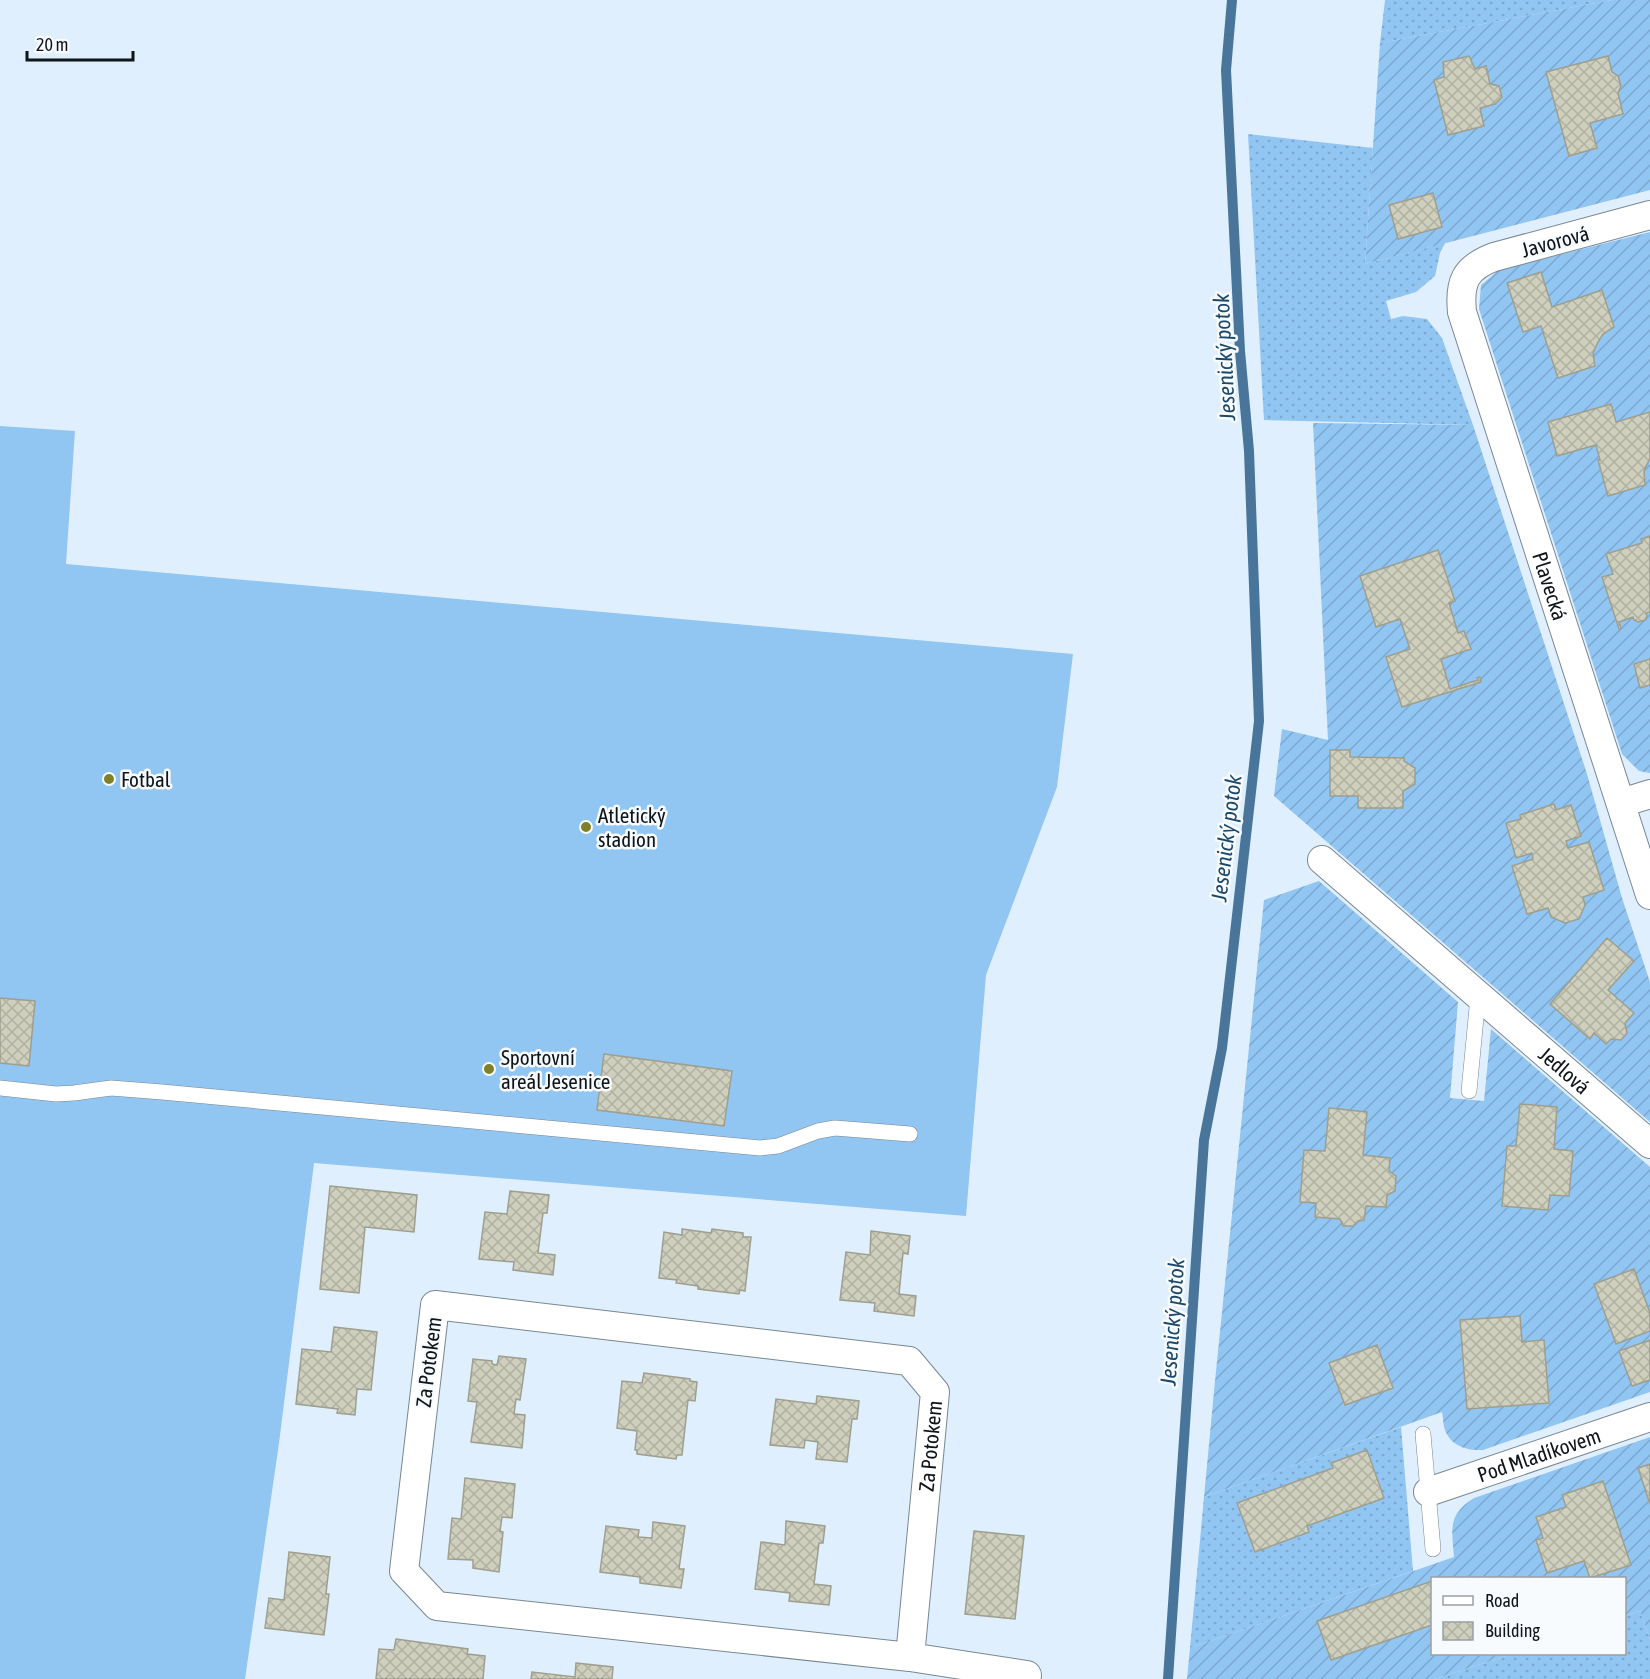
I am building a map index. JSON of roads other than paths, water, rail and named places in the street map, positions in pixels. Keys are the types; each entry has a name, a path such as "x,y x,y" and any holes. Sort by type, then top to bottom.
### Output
{"street":[{"name":"Javorová","path":"1467,276 1477,263 1494,257 1650,215"},
{"name":"Plavecká","path":"1467,276 1460,293 1462,312 1650,895"},
{"path":"1621,803 1650,794"},
{"name":"Jedlová","path":"1322,860 1650,1144"},
{"name":"Za Potokem","path":"910,1657 935,1392 909,1360 435,1305 404,1571 437,1606 910,1657 1027,1675 1026,1679"},
{"name":"Pod Mladíkovem","path":"1428,1492 1650,1417"}],"lane":[{"path":"1469,1091 1478,997"},
{"path":"0,1088 56,1094 111,1088 162,1092 759,1148 778,1146 818,1131 836,1128 910,1134"},
{"path":"1423,1434 1433,1549"}],"waterway":[{"name":"Jesenický potok","path":"1168,1679 1204,1140 1222,1048 1259,721 1249,451 1240,351 1226,70 1232,0"}],"place":[{"name":"Fotbal","path":"109,779"},
{"name":"Atletický stadion","path":"586,827"},
{"name":"Sportovní areál Jesenice","path":"489,1069"}]}
